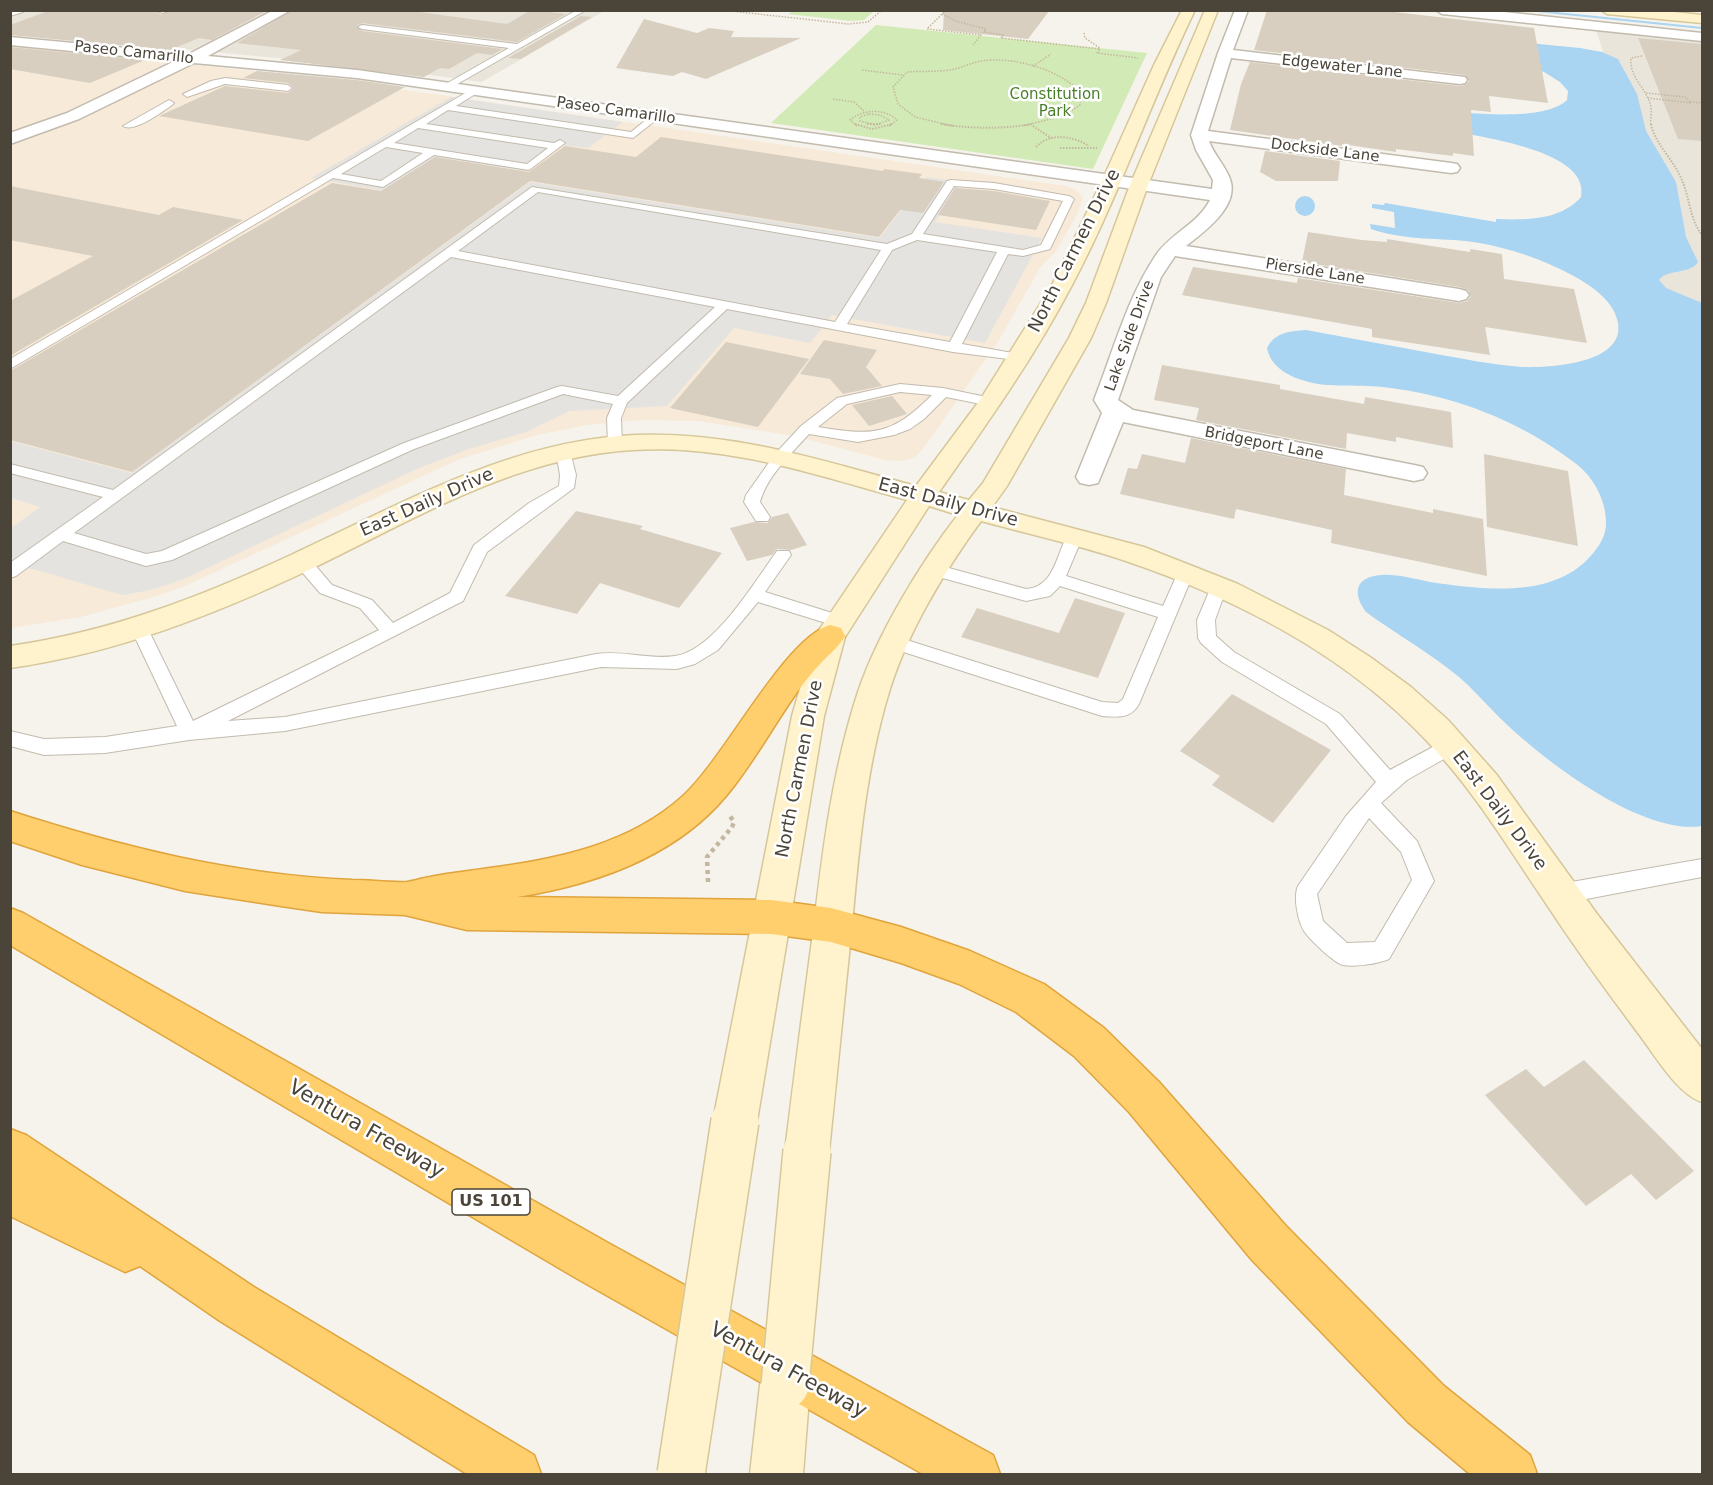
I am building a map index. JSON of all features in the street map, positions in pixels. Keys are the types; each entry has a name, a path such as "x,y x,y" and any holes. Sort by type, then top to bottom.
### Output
{"highway":[{"path":"405,898 456,887 536,878 595,863 656,836 683,817 713,787 796,671 834,628"},
{"path":"10,826 82,850 184,875 322,895 405,898 467,913 771,917 831,926 901,945 970,969 1030,998 1089,1042 1144,1097 1269,1243 1426,1404 1511,1474"},
{"name":"Ventura Freeway","path":"10,925 593,1262 974,1474"},
{"path":"10,1151 237,1304 515,1474"},
{"path":"10,1192 237,1304"}],"main road":[{"name":"North Carmen Drive","path":"681,1474 735,1121 771,917 808,716 834,628 922,497 991,402 1062,285 1112,181 1161,65 1189,10"},
{"name":"North Carmen Drive","path":"776,1474 831,926 843,831 858,750 874,692 894,642 934,570 994,486 1080,338 1096,303 1138,185 1212,10"},
{"path":"1607,10 1702,19"},
{"path":"1669,10 1702,14"},
{"name":"East Daily Drive","path":"10,657 64,650 178,616 302,561 445,491 506,468 563,452 615,445 697,442 757,451 922,497 1075,536 1186,572 1284,617 1353,660 1400,697 1470,766 1515,826 1560,894 1669,1041 1702,1081"}],"street":[{"path":"10,140 73,116 123,93 285,10"},
{"path":"1221,196 1222,180 1204,150 1199,135 1225,53 1242,10"},
{"path":"1442,10 1702,37"},
{"name":"Paseo Camarillo","path":"10,41 357,74 1221,196"},
{"name":"Edgewater Lane","path":"1225,53 1460,80"},
{"name":"Dockside Lane","path":"1199,135 1451,168"},
{"name":"Lake Side Drive","path":"1115,411 1109,407 1106,400 1108,390 1151,276 1170,249 1211,217 1221,196"},
{"name":"Pierside Lane","path":"1170,249 1459,295"},
{"path":"1089,477 1115,411"},
{"name":"Bridgeport Lane","path":"1115,411 1145,421 1414,473"}],"lane":[{"path":"10,14 21,10"},
{"path":"447,87 583,10"},
{"path":"362,27 519,47"},
{"path":"187,94 225,81 288,88"},
{"path":"10,365 474,91"},
{"path":"128,126 169,103"},
{"path":"446,107 633,135 655,117"},
{"path":"416,125 556,146"},
{"path":"384,144 529,167 581,127"},
{"path":"332,175 383,184 432,152"},
{"path":"916,237 966,161"},
{"path":"10,572 536,189 888,248 916,237 1023,253 1046,247 1069,199 994,186 951,183"},
{"path":"839,326 888,248"},
{"path":"953,348 1004,250"},
{"path":"449,253 953,348 1019,358"},
{"path":"615,445 614,418 621,401 724,305"},
{"path":"762,517 752,502 780,457 806,429 842,401 900,388 943,392 991,402"},
{"path":"61,535 146,560 166,556 408,446 562,390 621,401"},
{"path":"806,429 858,438 889,432 905,426 919,416 943,392"},
{"path":"189,732 392,632 457,597 480,549 535,507 567,488 568,475 563,452"},
{"path":"10,468 116,495"},
{"path":"934,570 1026,594 1041,594 1051,588 1075,536"},
{"path":"10,738 44,747 105,745 189,732 285,724 578,664 614,659 654,664 677,664 696,657 714,644 754,596 783,555"},
{"path":"302,561 326,589 366,604 392,632"},
{"path":"894,642 1102,708 1121,711 1130,704 1186,572"},
{"path":"1056,579 1168,614"},
{"path":"1219,587 1206,620 1207,638 1228,657 1333,719 1388,782"},
{"path":"754,596 834,628"},
{"path":"140,629 189,732"},
{"path":"1369,804 1410,847 1423,881 1381,952 1343,954 1313,926 1306,893 1354,822 1369,804 1388,782 1451,746"},
{"path":"1560,894 1702,868"}],"path":[{"path":"722,10 843,24 868,22 882,10"},
{"path":"946,10 927,30 981,36"},
{"path":"942,14 956,21 986,29 973,45"},
{"path":"984,32 1003,35 1000,38 1100,49"},
{"path":"1084,33 1085,38 1097,44 1100,49"},
{"path":"1100,49 1097,53 1144,58"},
{"path":"1032,67 1051,54"},
{"path":"1644,56 1632,57 1629,60 1632,71 1648,99 1653,118 1650,126 1681,176 1693,212 1694,225 1702,235"},
{"path":"862,70 903,75 916,70 958,69 985,60 1032,67 1072,82 1081,93 1082,99 1080,105 1068,115 1033,126 985,129 952,126 924,119 904,109 894,98 893,87 903,75"},
{"path":"1645,93 1685,97 1690,102"},
{"path":"833,99 854,102 864,112 890,113 897,120 891,126 874,129 852,123 852,116 864,112"},
{"path":"1648,99 1702,103"},
{"path":"869,114 888,118 887,122 878,125 867,125 859,119 869,114"},
{"path":"1033,126 1051,138 1075,140 1090,147"},
{"path":"1037,152 1036,145 1051,138"},
{"path":"708,885 707,857 734,822 728,813"}],"shaded area":[{"path":"10,11 604,11 482,82 362,66 11,33"},
{"path":"1595,28 1702,39 1702,380 1654,282 1603,51"},
{"path":"11,45 344,81 1066,186 1076,190 1083,197 1077,215 1056,251 1040,268 999,340 923,449 914,458 901,461 885,460 795,436 698,421 640,420 587,425 537,435 460,459 185,586 160,595 81,617 11,628"},
{"path":"451,97 623,122 588,148 562,145 525,171 435,157 418,168 392,192 311,178"},
{"path":"926,177 962,182 935,222 1042,238 985,343 832,315 810,343 734,328 667,406 570,411 526,432 469,449 419,468 184,579 151,590 122,595 33,569 11,568 11,528 40,507 11,498 10,441 131,473 530,182 880,238"}],"green space":[{"path":"793,11 874,11 864,20 851,21 788,14"},
{"name":"Constitution Park","path":"876,25 1147,53 1093,169 771,123"}],"water":[{"path":"1446,35 1580,48 1602,52 1618,59 1637,94 1646,131 1676,182 1686,237 1698,262 1690,269 1668,274 1659,280 1666,288 1702,303 1702,826 1677,826 1649,818 1620,806 1562,770 1513,730 1448,668 1366,612 1359,598 1358,587 1372,576 1399,576 1470,587 1512,588 1553,581 1571,572 1594,552 1602,540 1606,525 1602,499 1588,475 1575,463 1531,434 1484,412 1435,396 1409,391 1373,386 1312,383 1285,372 1271,359 1267,348 1279,336 1306,330 1479,362 1534,367 1583,361 1610,347 1617,337 1618,323 1615,314 1603,297 1577,278 1549,264 1490,245 1406,237 1371,229 1370,224 1395,228 1394,212 1372,208 1372,204 1384,205 1385,203 1496,222 1496,219 1530,219 1553,215 1573,205 1581,197 1579,181 1569,168 1552,157 1508,142 1451,130 1349,98 1429,109 1496,114 1551,109 1567,100 1568,91 1560,82 1544,72"},
{"path":"1305,196 1312,199 1315,206 1312,213 1305,216 1298,213 1295,206 1298,199"}],"building":[{"path":"51,10 151,10 162,15 169,10 268,10 212,40 199,38 170,50 10,35 10,25"},
{"path":"293,10 405,10 507,24 531,10 566,14 517,42 362,23 356,26 362,31 502,49 492,55 477,53 449,69 440,68 424,77 280,60 301,50 237,43"},
{"path":"944,10 1050,10 1028,39 943,30"},
{"path":"1267,10 1377,10 1534,28 1548,103 1489,96 1491,112 1471,110 1474,156 1453,153 1453,156 1396,149 1396,152 1230,130 1241,84 1250,62 1460,86 1469,81 1465,75 1254,50"},
{"path":"581,16 592,17 521,59 508,58"},
{"path":"644,19 697,33 709,28 734,31 731,37 801,38 706,79 682,72 673,76 616,68"},
{"path":"1638,38 1702,44 1702,141 1678,139"},
{"path":"10,47 145,60 90,83 10,69"},
{"path":"257,71 357,80 405,87 308,141 159,116 225,86 288,93 294,88 288,83 243,78"},
{"path":"661,137 883,171 884,169 922,174 919,178 944,182 923,213 900,210 879,237 530,181 132,472 10,440 10,371 332,183 381,191 435,157 529,172 565,146 636,157"},
{"path":"1265,151 1340,161 1338,181 1276,181 1260,172"},
{"path":"10,186 159,215 173,207 243,220 10,356 10,301 93,256 10,240"},
{"path":"955,188 994,191 1050,201 1036,230 938,215"},
{"path":"1308,232 1362,240 1387,242 1387,239 1470,252 1470,249 1502,254 1504,279 1574,289 1587,343 1485,327 1490,355 1372,337 1372,329 1182,295 1193,267 1297,283 1298,278 1459,303 1467,301 1471,296 1468,290 1459,287 1302,262"},
{"path":"824,340 877,350 866,367 882,386 843,394 830,379 800,374"},
{"path":"726,342 809,359 758,427 670,408"},
{"path":"1162,365 1280,385 1280,389 1364,404 1365,397 1451,412 1453,448 1396,437 1396,442 1347,433 1346,449 1196,420 1199,408 1154,400"},
{"path":"892,396 907,414 869,426 852,405"},
{"path":"1191,438 1346,469 1344,495 1433,513 1433,509 1483,519 1487,576 1331,543 1332,530 1236,509 1234,519 1120,494 1128,468 1137,469 1142,454 1185,463"},
{"path":"1484,454 1568,471 1578,546 1487,527"},
{"path":"576,511 643,526 640,529 722,553 679,608 600,583 577,614 505,596"},
{"path":"788,513 807,545 791,550 777,549 772,555 747,561 730,528 754,522 768,523 772,517"},
{"path":"1075,598 1125,613 1098,678 961,637 977,608 1059,633"},
{"path":"1232,694 1331,750 1273,823 1212,785 1220,776 1180,751"},
{"path":"1584,1060 1694,1171 1656,1200 1631,1174 1586,1206 1485,1095 1526,1069 1544,1087"}],"waterway":[{"path":"1519,10 1702,28"}]}
